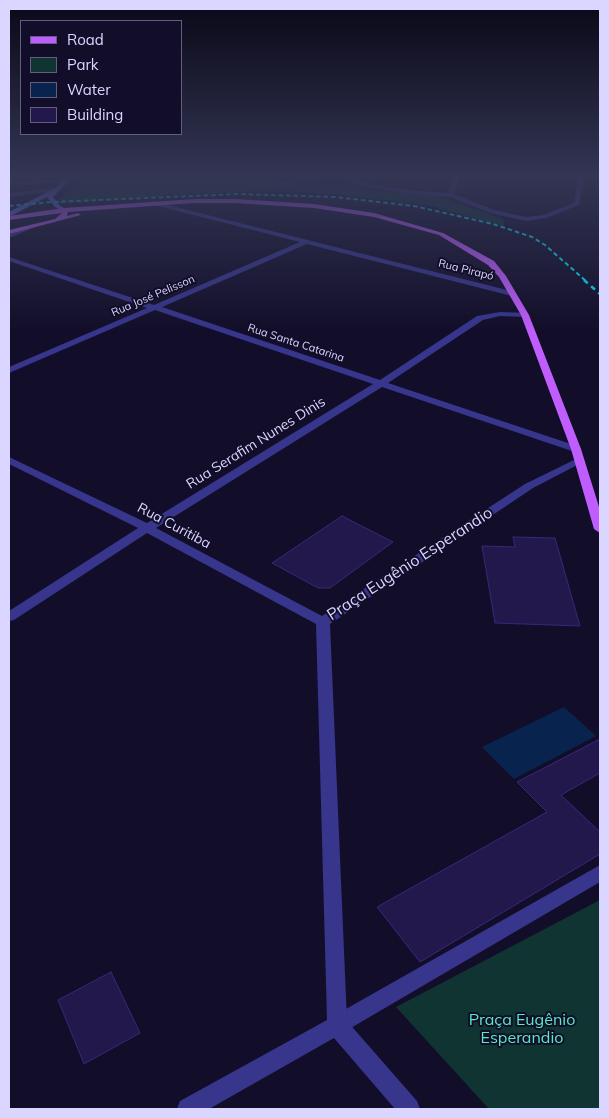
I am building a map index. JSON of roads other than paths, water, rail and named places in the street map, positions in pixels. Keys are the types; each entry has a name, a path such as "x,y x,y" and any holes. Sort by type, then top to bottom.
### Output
{"main road":[{"path":"424,229 441,234 491,262 502,276 525,315 578,455 600,529"}],"street":[{"path":"9,236 25,229"},
{"name":"Rua Pirapó","path":"256,229 512,294"},
{"name":"Rua José Pelisson","path":"9,370 307,242"},
{"name":"Rua Santa Catarina","path":"9,259 382,383 578,455"},
{"name":"Rua Serafim Nunes Dinis","path":"9,617 147,528 382,383 480,318 500,314 525,315"},
{"name":"Praça Eugênio Esperandio","path":"337,1025 323,622 578,455"},
{"name":"Rua Curitiba","path":"9,460 147,528 323,622"},
{"path":"188,1109 600,873"},
{"path":"337,1025 409,1109"}],"water":[{"path":"564,707 596,736 514,779 482,747"}],"railway":[{"path":"509,229 532,237 545,245 586,281"},
{"path":"584,280 600,294"}]}
